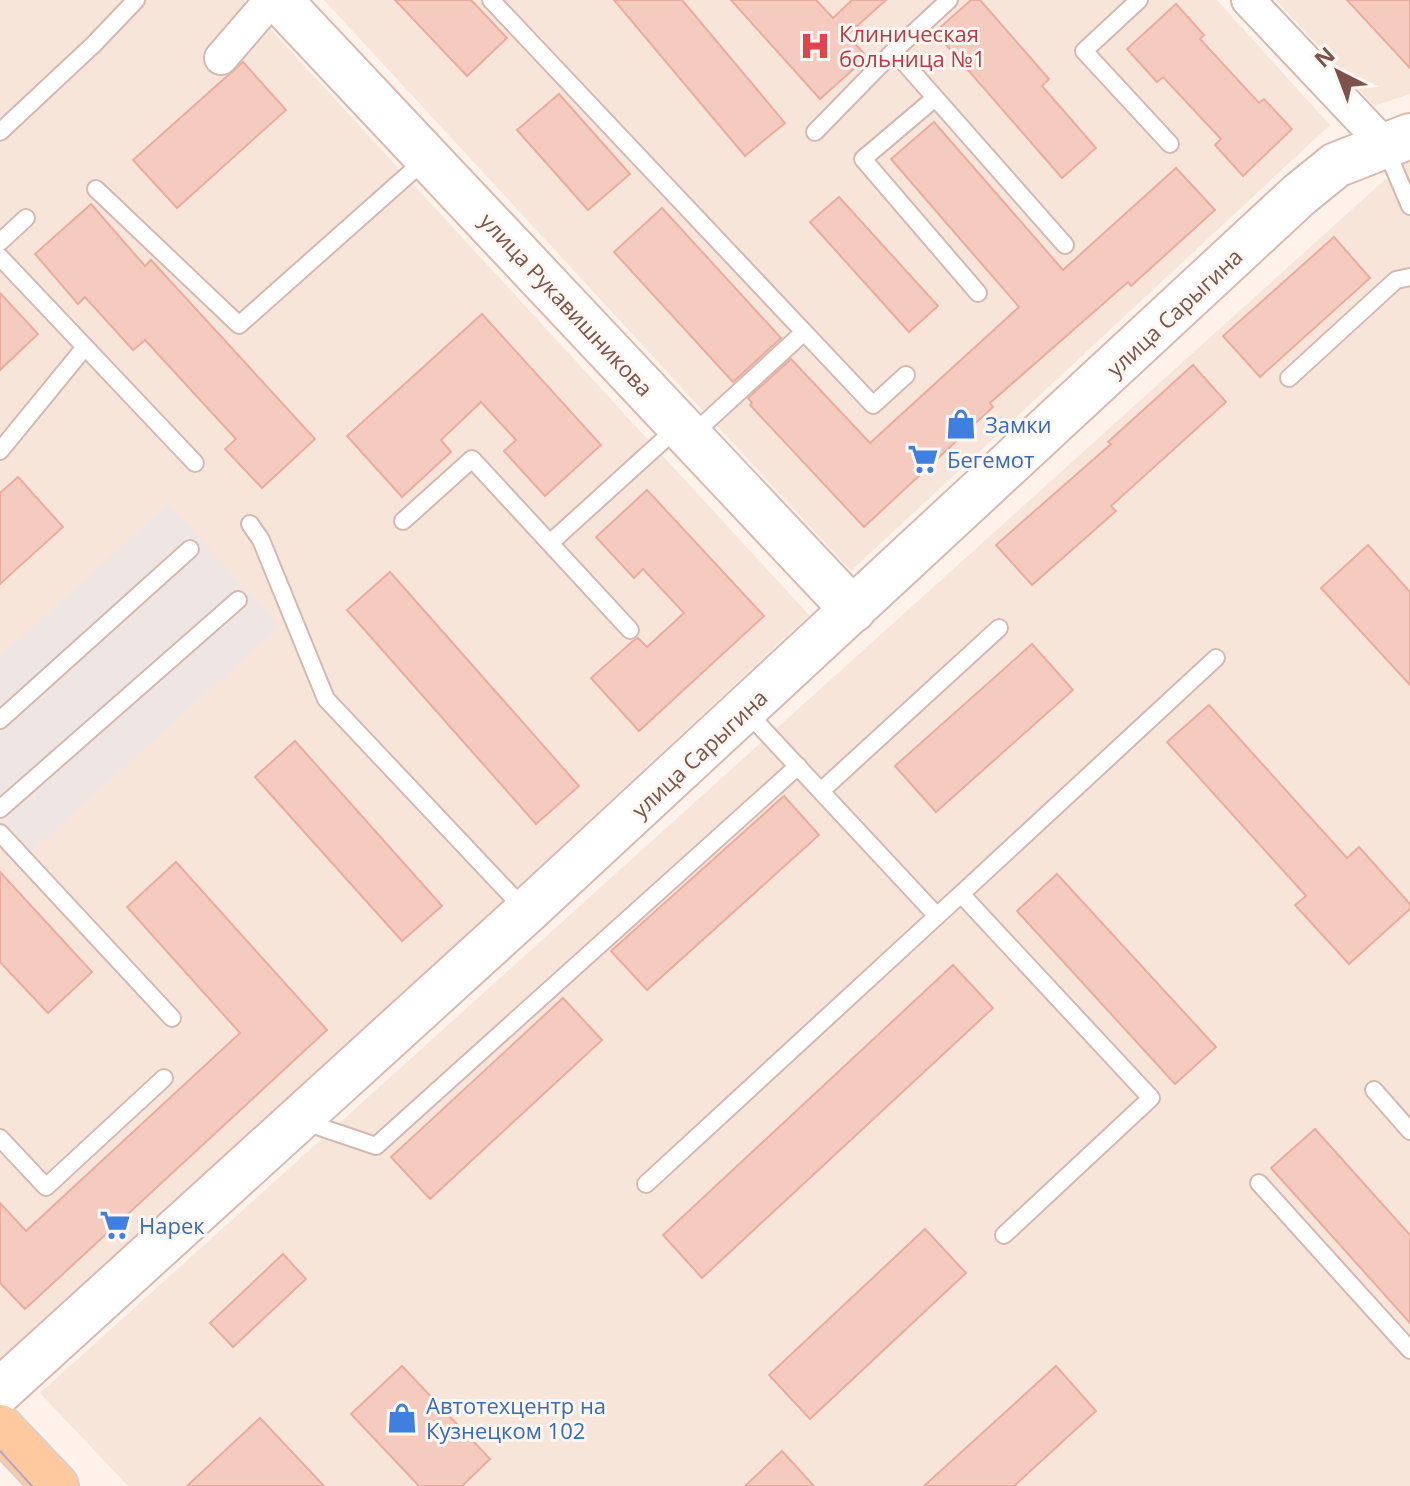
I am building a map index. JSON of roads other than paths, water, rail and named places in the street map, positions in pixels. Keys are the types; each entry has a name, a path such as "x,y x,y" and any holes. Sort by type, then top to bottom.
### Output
{"main road":[{"path":"0,1427 56,1486"}],"street":[{"path":"221,58 271,0"},
{"name":"улица Рукавишникова","path":"279,0 853,610"},
{"path":"1248,0 1397,140"},
{"name":"улица Сарыгина","path":"0,1391 527,911 1299,195 1336,165 1397,140"}],"lane":[{"path":"0,132 136,0"},
{"path":"491,0 873,405 906,375"},
{"path":"815,132 949,0"},
{"path":"1139,0 1084,51 1170,144"},
{"path":"894,51 1065,245"},
{"path":"935,98 863,159 978,293"},
{"path":"1397,140 1410,206"},
{"path":"96,189 239,325 428,157"},
{"path":"0,242 26,218"},
{"path":"0,257 195,463"},
{"path":"1289,378 1396,280 1410,277"},
{"path":"550,543 803,333"},
{"path":"0,451 85,347"},
{"path":"403,521 472,459 630,630"},
{"path":"250,524 261,540 326,699 527,911"},
{"path":"0,720 190,549"},
{"path":"0,809 238,600"},
{"path":"821,791 999,628"},
{"path":"646,1184 1216,658"},
{"path":"745,709 937,916"},
{"path":"298,1120 376,1146 798,766"},
{"path":"0,833 172,1018"},
{"path":"961,894 1151,1098 1004,1235"},
{"path":"0,1138 46,1187 164,1078"},
{"path":"1374,1090 1410,1131"},
{"path":"1259,1183 1410,1350"}],"tram line":[{"path":"0,1451 32,1486"}],"place":[{"name":"Клиническая больница №1","path":"815,46"},
{"name":"Замки","path":"961,424"},
{"name":"Бегемот","path":"923,459"},
{"name":"Нарек","path":"115,1225"},
{"name":"Автотехцентр на Кузнецком 102","path":"402,1418"}]}
